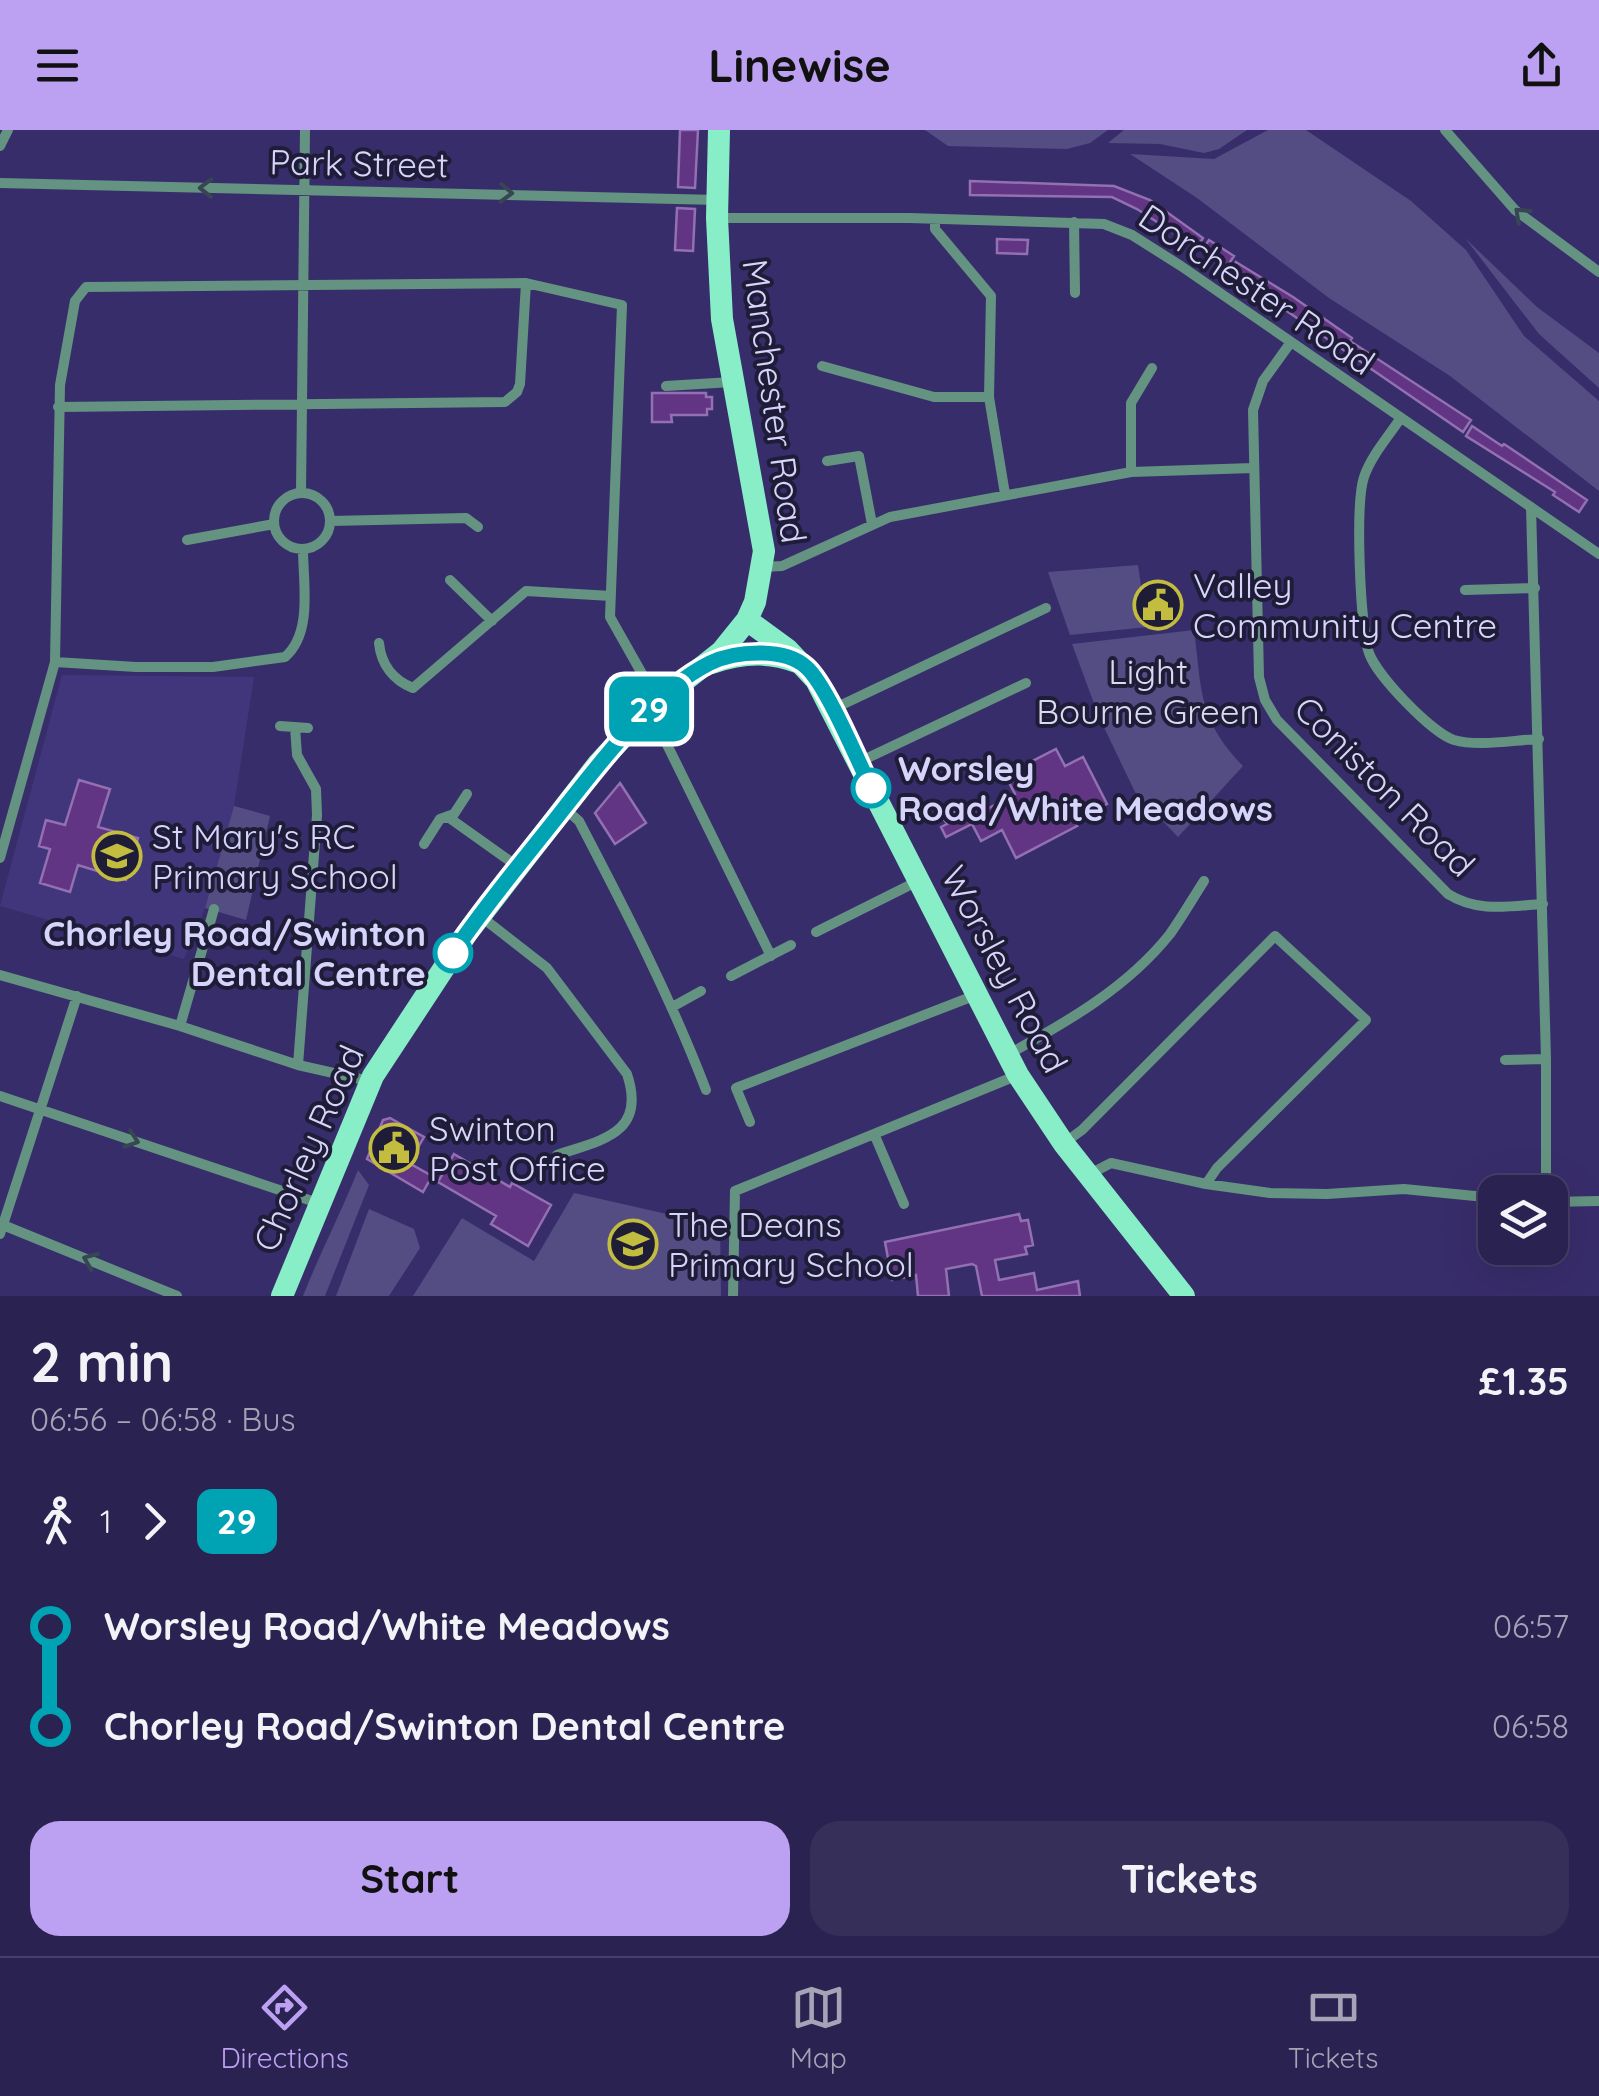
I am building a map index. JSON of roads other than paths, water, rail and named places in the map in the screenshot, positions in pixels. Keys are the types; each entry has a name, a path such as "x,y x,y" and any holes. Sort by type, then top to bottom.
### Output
{"main road":[{"name":"Manchester Road","path":"719,130 721,304 762,534 762,566 756,602 748,620"},
{"name":"Chorley Road","path":"282,1296 370,1081 479,915 598,764 654,705 708,664 748,620"},
{"name":"Worsley Road","path":"748,620 806,666 1013,1065 1064,1144 1184,1296"},
{"path":"708,664 733,656 760,654 806,666"}],"street":[{"path":"0,146 8,130"},
{"path":"301,493 304,130"},
{"path":"1446,130 1515,210 1599,272"},
{"name":"Park Street","path":"0,183 303,189 718,209"},
{"name":"Dorchester Road","path":"718,209 1104,224 1132,235 1599,554"},
{"path":"935,219 935,229 991,296 989,398 1005,494"},
{"path":"1074,222 1075,293"},
{"path":"58,407 506,402 518,392 520,384 526,283"},
{"path":"0,858 55,662 58,407 68,329 86,287 526,283 622,305 610,617 770,956"},
{"name":"Coniston Road","path":"1291,342 1263,381 1255,400 1259,677 1270,711 1448,894 1484,908 1542,904"},
{"path":"822,366 934,397 989,398"},
{"path":"1130,472 1131,402 1152,368"},
{"path":"666,386 732,382"},
{"path":"1400,418 1370,464 1362,487 1365,628 1372,660 1385,679 1446,736 1467,742 1539,739"},
{"path":"826,461 860,456 872,524"},
{"path":"762,566 782,566 890,516 1130,472 1253,468"},
{"path":"301,493 324,504 330,521 325,537 312,548 287,545 274,524 284,499 301,493"},
{"path":"1531,507 1546,1175"},
{"path":"330,521 466,518 478,527"},
{"path":"187,540 274,524"},
{"path":"55,662 212,667 285,657 294,650 302,626 303,549"},
{"path":"450,580 492,621"},
{"path":"1464,590 1535,588"},
{"path":"379,642 384,663 396,678 413,688 526,592 611,596"},
{"path":"832,710 1046,608"},
{"path":"858,762 1026,683"},
{"path":"280,726 308,728"},
{"path":"295,727 294,744 313,779 317,809 298,1065"},
{"path":"424,844 440,819 454,814 467,794"},
{"path":"564,808 579,820 674,1006 706,1090"},
{"path":"448,818 518,866"},
{"path":"816,932 919,880"},
{"path":"733,1296 735,1190 875,1136 1013,1065 1058,1027 1114,989 1169,934 1204,881"},
{"path":"180,1026 214,909"},
{"path":"479,915 546,968 627,1074 632,1089 629,1119 613,1136 556,1155"},
{"path":"1064,1144 1275,936 1366,1020 1217,1168 1206,1184"},
{"path":"731,976 792,945"},
{"path":"0,976 180,1026 298,1065 370,1081"},
{"path":"674,1006 701,991"},
{"path":"750,1122 736,1088 976,994"},
{"path":"77,996 2,1221 177,1296"},
{"path":"1505,1060 1546,1059"},
{"path":"0,1096 319,1203"},
{"path":"875,1136 904,1204"},
{"path":"1088,1176 1111,1163 1206,1184 1290,1195 1404,1189 1478,1196"},
{"path":"1568,1202 1599,1201"}],"place":[{"name":"Valley Community Centre","path":"1158,605"},
{"name":"Worsley Road/White Meadows","path":"871,788"},
{"name":"St Mary's RC Primary School","path":"117,856"},
{"name":"Chorley Road/Swinton Dental Centre","path":"453,953"},
{"name":"Swinton Post Office","path":"394,1148"},
{"name":"The Deans Primary School","path":"633,1244"}],"park label":[{"name":"Light Bourne Green","path":"1148,691"}]}
